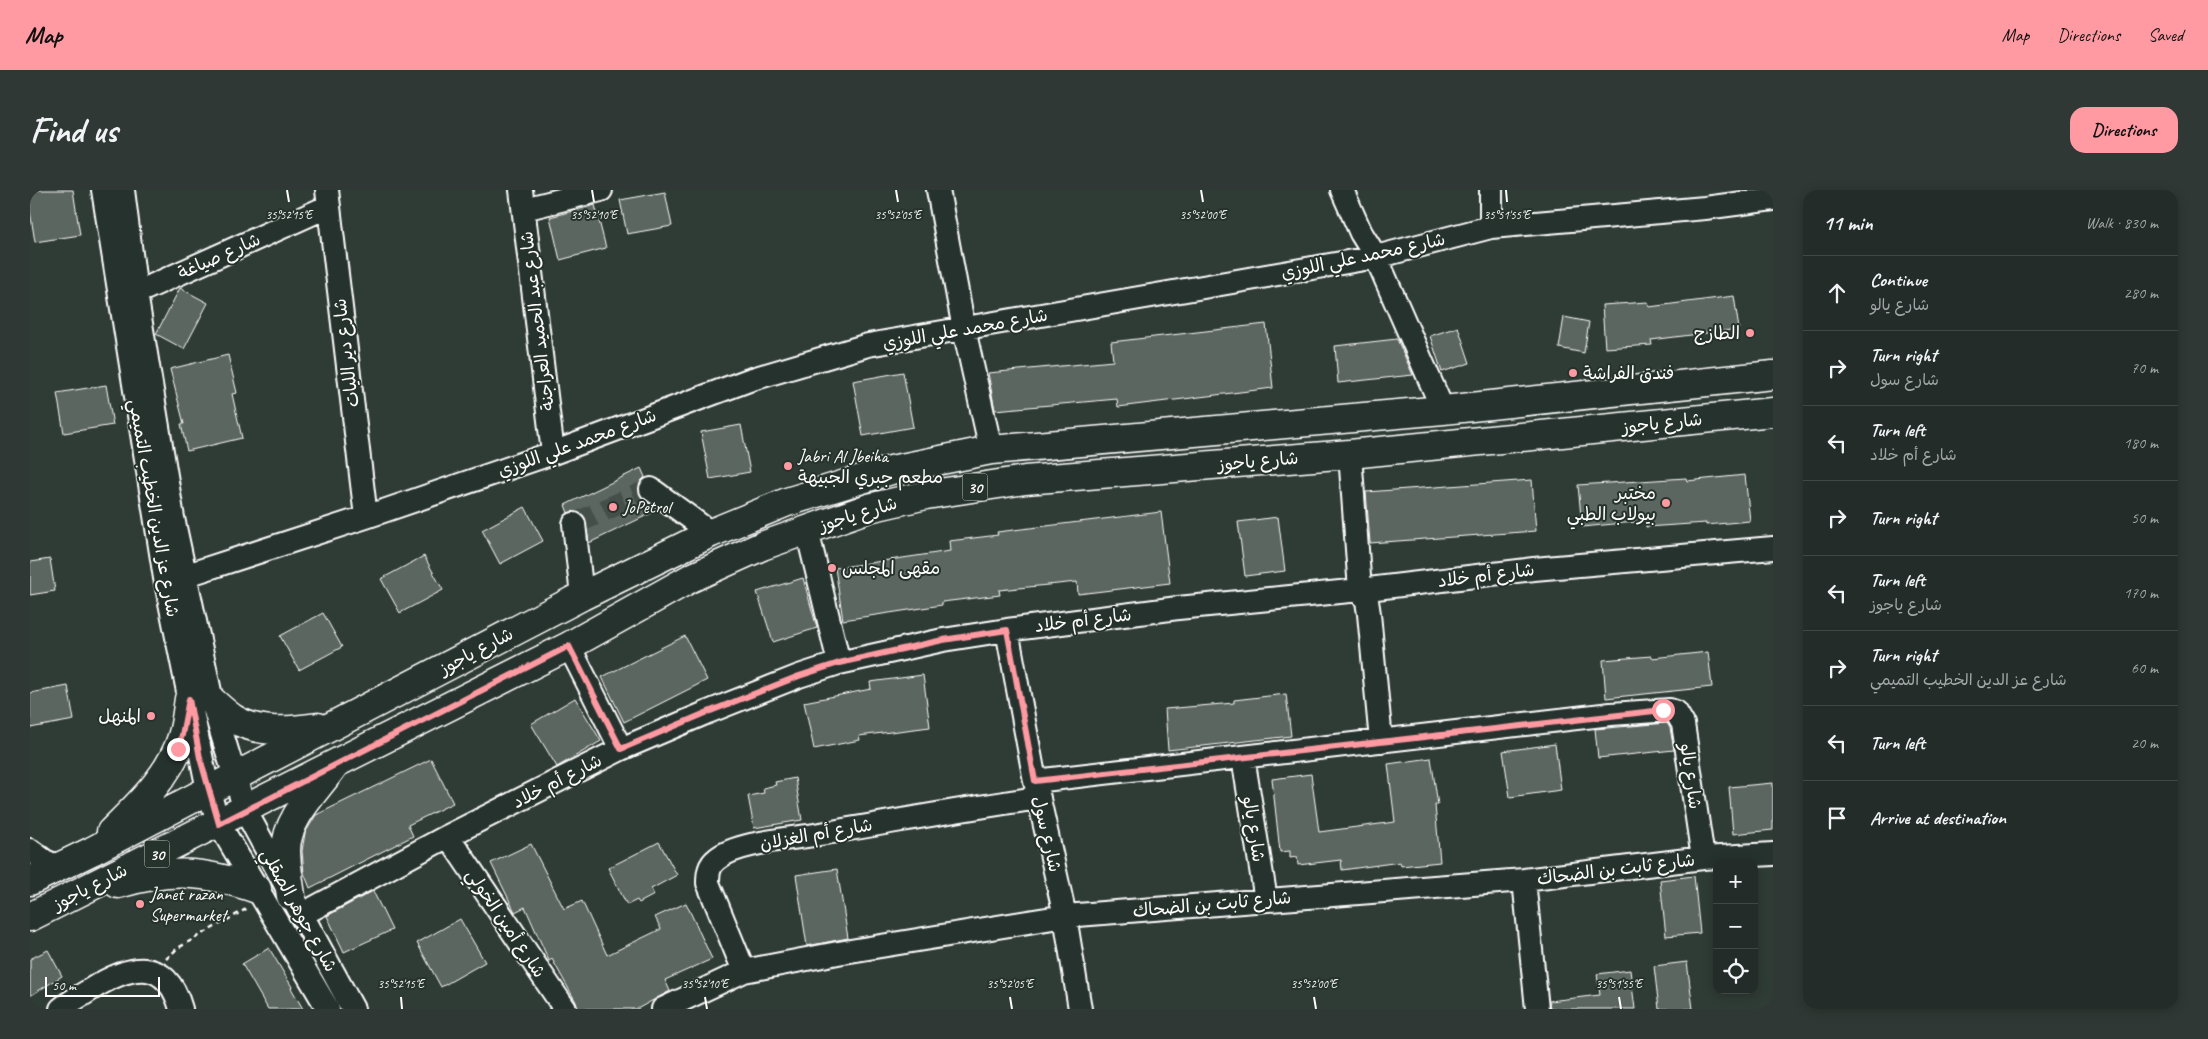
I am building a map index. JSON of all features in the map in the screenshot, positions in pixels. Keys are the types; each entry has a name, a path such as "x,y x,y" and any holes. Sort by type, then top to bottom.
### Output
{"main road":[{"name":"شارع ياجوز","path":"30,881 92,851 582,596 711,533 787,502 891,470 991,450 1443,410 1773,375"},
{"name":"شارع ياجوز","path":"30,917 219,824 569,646 699,574 730,559 869,508 1015,481 1350,454 1773,412"},
{"path":"92,851 146,796 170,764 200,700 234,719 266,729 296,730 318,727 344,720"},
{"path":"296,906 286,849 290,828 296,817 337,763"},
{"path":"68,898 127,881 173,873 200,873 228,879 260,894"}],"street":[{"name":"شارع عز الدين الخطيب التميمي","path":"103,190 164,578 200,700 235,776 245,810"},
{"name":"شارع عز الدين الخطيب التميمي","path":"123,190 136,293 184,576 200,700 208,790 219,824"},
{"path":"522,200 601,190"},
{"path":"938,190 964,328 991,450"},
{"path":"1342,190 1361,233 1376,257 1443,410"},
{"path":"1491,190 1491,227"},
{"name":"شارع صياغة","path":"136,293 328,198"},
{"name":"شارع دير الليات","path":"328,198 366,517"},
{"name":"شارع محمد علي اللوزي","path":"184,576 366,517 553,453 749,380 868,345 1376,257 1491,227 1705,208 1773,199"},
{"name":"شارع عبد الحميد العراجنة","path":"522,200 553,453"},
{"path":"1350,454 1360,590 1367,601 1369,614 1381,741"},
{"path":"651,489 711,533"},
{"path":"574,524 582,596"},
{"path":"807,530 839,663"},
{"name":"شارع أم خلاد","path":"296,906 448,836 621,749 772,686 839,663 943,640 1178,608 1360,590 1534,569 1773,548"},
{"name":"شارع سول","path":"1007,630 1037,790 1065,916 1080,1009"},
{"path":"569,646 621,749"},
{"name":"شارع يالو","path":"1037,790 1243,757 1612,714 1663,710 1676,712 1684,724 1703,858"},
{"name":"شارع يالو","path":"1243,757 1266,900"},
{"name":"شارع أم الغزلان","path":"744,971 708,883 710,867 717,859 747,846 893,820 1037,790"},
{"name":"شارع جوهر الصقلي","path":"245,810 353,1009"},
{"name":"شارع جوهر الصقلي","path":"219,824 328,1009"},
{"name":"شارع أمين الخولي","path":"448,836 565,1009"},
{"path":"30,850 45,861 59,867"},
{"name":"شارع ثابت بن الضحاك","path":"663,1009 744,971 838,953 1065,916 1524,880 1703,858 1773,854"},
{"path":"1524,880 1537,1009"},
{"path":"61,1009 104,981 133,970 158,974 173,986 181,1009"}],"path":[{"path":"158,974 178,948 260,894"}],"building":[{"path":"30,190 73,190 80,235 35,242 30,211"},
{"path":"665,192 672,226 627,234 620,200"},
{"path":"595,205 606,248 560,260 550,217"},
{"path":"180,288 208,303 184,349 156,334"},
{"path":"1734,296 1739,329 1651,340 1652,345 1605,348 1602,305 1648,302 1649,307"},
{"path":"1564,317 1589,322 1584,353 1559,348"},
{"path":"1266,324 1273,388 1118,407 1117,399 995,410 988,373 1113,361 1111,342"},
{"path":"1458,327 1470,363 1442,372 1430,336"},
{"path":"1397,339 1413,375 1338,383 1335,346"},
{"path":"228,355 237,393 232,394 242,438 187,451 181,424 184,424 170,369"},
{"path":"903,372 913,427 863,436 853,381"},
{"path":"106,385 113,425 64,433 57,393"},
{"path":"741,425 750,472 710,479 701,432"},
{"name":"JoPetrol","path":"641,468 645,477 640,482 639,494 658,510 589,543 585,517 579,512 568,513 565,505"},
{"path":"1745,475 1750,521 1646,527 1646,521 1582,527 1578,485 1686,478 1687,481"},
{"path":"1532,480 1536,531 1370,543 1366,492"},
{"path":"525,507 543,541 500,564 482,530"},
{"path":"1161,512 1170,583 1078,594 1077,582 999,590 1000,595 942,602 942,605 843,620 835,568 950,551 949,541 998,535 997,532"},
{"path":"1278,517 1285,571 1245,576 1238,522"},
{"path":"424,556 443,590 400,613 381,579"},
{"path":"50,559 55,591 30,595 30,562"},
{"path":"803,578 817,628 773,642 757,592"},
{"path":"323,613 342,647 299,670 280,636"},
{"path":"685,636 707,680 624,722 602,677"},
{"path":"1708,652 1712,687 1606,698 1603,660 1651,656 1652,658"},
{"path":"923,675 930,727 859,736 860,740 814,749 804,702 871,689 870,682"},
{"path":"68,686 74,720 30,728 30,693"},
{"path":"1286,694 1291,736 1168,750 1165,709 1234,703 1234,700"},
{"path":"575,698 601,741 557,767 531,724"},
{"path":"1667,723 1670,728 1674,750 1598,758 1595,729"},
{"path":"1555,744 1561,790 1510,797 1503,751"},
{"path":"1431,758 1438,805 1435,805 1440,862 1401,866 1400,862 1342,870 1341,860 1298,865 1297,857 1290,858 1290,851 1280,852 1272,779 1311,774 1319,832 1395,822 1388,764"},
{"path":"431,759 453,803 408,825 413,836 310,888 304,873 302,851 305,833 316,815"},
{"path":"795,778 802,820 754,828 748,796 764,793 763,788 776,785 775,782"},
{"path":"1773,783 1773,830 1733,834 1729,787"},
{"path":"659,842 677,875 651,889 654,895 639,903 637,900 627,905 608,868"},
{"path":"531,844 564,909 582,901 607,955 661,929 655,917 686,903 712,959 665,980 670,991 637,1009 578,1009 552,959 549,961 525,907 515,912 491,863"},
{"path":"837,869 848,938 807,946 796,875"},
{"path":"1694,876 1700,933 1666,936 1660,880"},
{"path":"373,891 392,930 344,952 327,916"},
{"path":"460,919 485,962 441,987 417,943"},
{"path":"269,948 303,1009 268,1009 242,964"},
{"path":"48,950 62,976 30,996 30,959"},
{"path":"1687,962 1693,1009 1659,1009 1654,966"},
{"path":"1630,970 1635,1009 1550,1009 1549,1001 1600,995 1597,974"}],"tunnel":[{"path":"574,524 651,489"}],"place":[{"name":"الطازج","path":"1750,333"},
{"name":"فندق الفراشة","path":"1573,373"},
{"name":"Jabri Al Jbeiha مطعم جبري الجبيهة","path":"788,466"},
{"name":"مختبر بيولاب الطبي","path":"1666,503"},
{"name":"JoPetrol","path":"613,507"},
{"name":"مقهى المجلس","path":"832,568"},
{"name":"المنهل","path":"151,716"},
{"name":"Janet razan Supermarket","path":"140,904"}],"route":[{"path":"178,749 189,699 200,758 219,824 569,646 621,749 799,676 839,663 943,640 1007,630 1035,781 1612,714 1663,710"}]}
